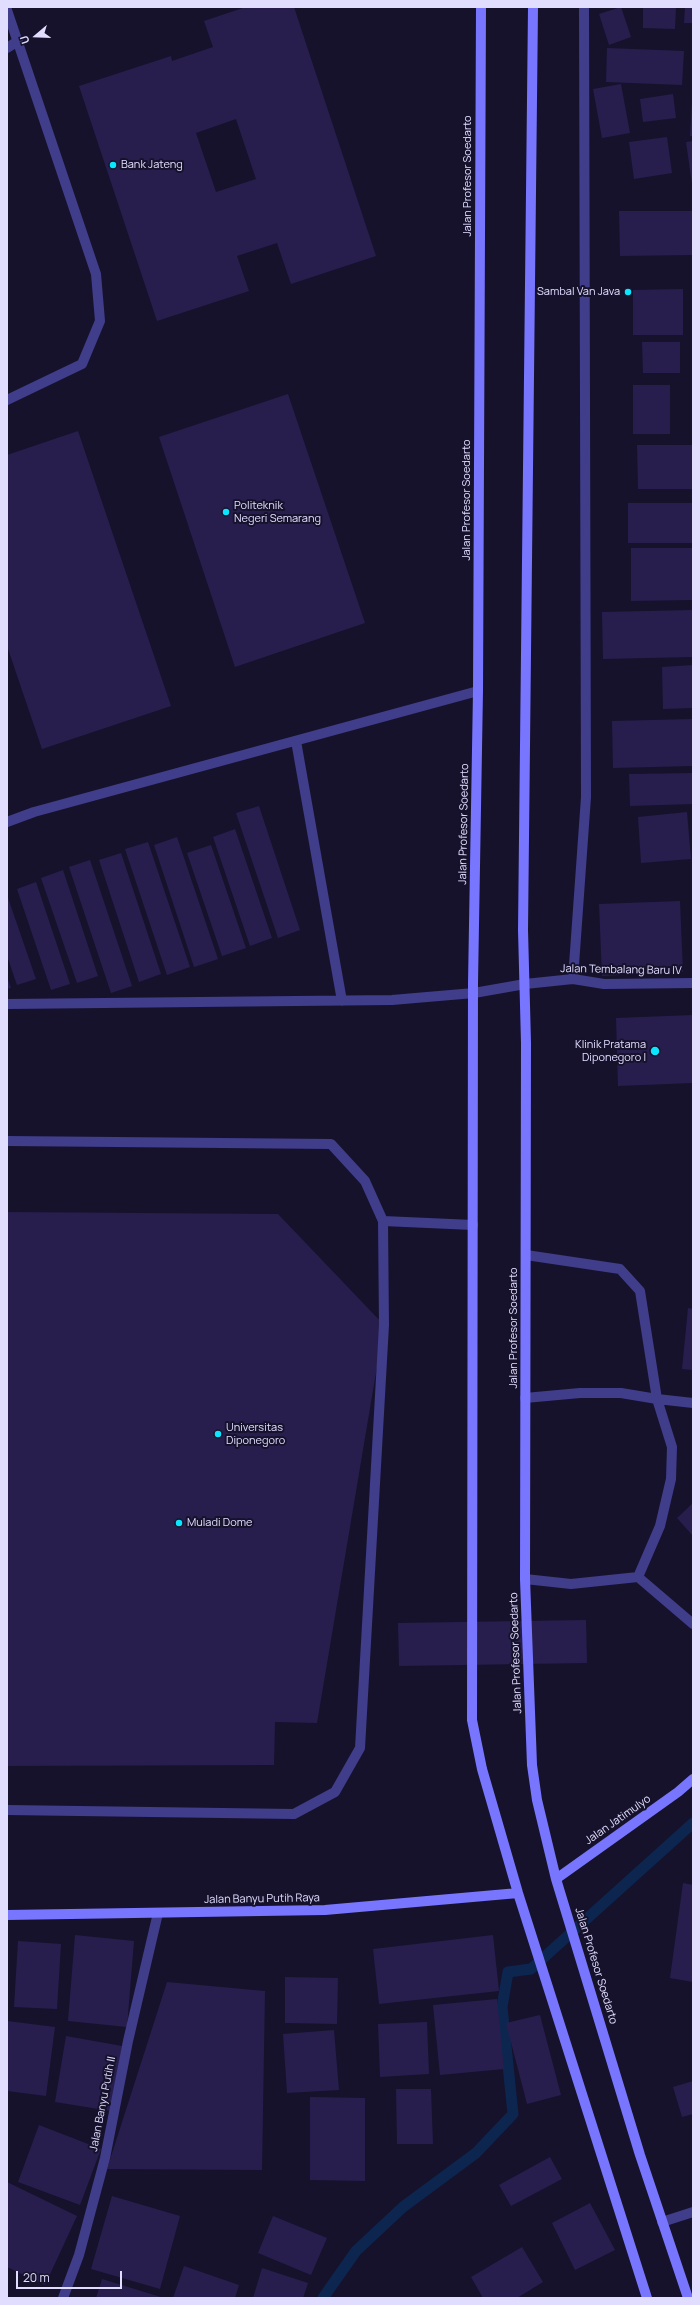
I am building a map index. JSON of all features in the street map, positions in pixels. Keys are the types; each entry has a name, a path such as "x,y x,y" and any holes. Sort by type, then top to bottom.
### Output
{"main road":[{"name":"Jalan Profesor Soedarto","path":"481,7 478,691 474,993 472,1720 482,1769 518,1893 647,2298"},
{"name":"Jalan Profesor Soedarto","path":"533,7 523,914 525,984 526,1255 525,1579 532,1765 537,1800 556,1879 569,1917 662,2222 688,2298"},
{"name":"Jalan Jatimulyo","path":"556,1879 678,1792 693,1779"},
{"name":"Jalan Banyu Putih Raya","path":"7,1915 325,1910 518,1893"}],"street":[{"path":"572,979 586,797 584,7"},
{"path":"7,10 96,274 100,321 82,364 7,400"},
{"path":"7,48 18,41"},
{"path":"7,822 34,812 478,691"},
{"path":"296,741 342,1000"},
{"name":"Jalan Tembalang Baru IV","path":"525,984 572,979 604,984 693,983"},
{"path":"7,1004 392,1000 474,993 525,984"},
{"path":"7,1140 331,1144 365,1181 383,1221 384,1324 360,1748 336,1792 294,1814 7,1810"},
{"path":"383,1221 473,1225"},
{"path":"526,1255 620,1269 640,1291 657,1399 672,1447 671,1479 660,1526 638,1577"},
{"path":"525,1398 580,1393 621,1393 693,1403"},
{"path":"525,1579 571,1584 638,1577 693,1624"},
{"name":"Jalan Banyu Putih II","path":"63,2298 79,2255 105,2158 128,2041 158,1913"},
{"path":"662,2222 693,2212"}],"building":[{"path":"246,7 294,7 376,256 291,284 277,243 237,256 249,291 157,321 79,86 171,56 172,61 213,47 204,21","holes":["236,119 256,179 216,192 196,133"]},
{"path":"621,7 631,37 609,45 599,14"},
{"path":"643,7 676,7 675,29 643,28"},
{"path":"685,7 693,7 693,23 684,23"},
{"path":"607,48 684,51 682,85 606,82"},
{"path":"621,84 630,133 602,138 593,89"},
{"path":"673,94 676,118 643,122 640,99"},
{"path":"692,102 693,136 690,136"},
{"path":"667,137 672,173 634,179 629,142"},
{"path":"693,141 693,184 692,184 686,142"},
{"path":"619,211 693,211 693,255 620,256"},
{"path":"683,289 683,335 633,335 633,290"},
{"path":"642,342 680,342 680,373 643,373"},
{"path":"633,385 670,385 670,434 633,434"},
{"path":"288,394 365,623 235,667 159,437"},
{"path":"78,431 171,706 42,749 7,646 7,455"},
{"path":"637,445 693,445 693,489 638,489"},
{"path":"628,503 693,503 693,543 628,543"},
{"path":"631,548 693,548 693,600 631,601"},
{"path":"693,610 693,657 603,659 602,612"},
{"path":"693,665 693,708 663,709 662,667"},
{"path":"693,719 693,766 613,768 612,721"},
{"path":"693,773 693,804 630,806 629,774"},
{"path":"259,806 300,930 278,938 236,813"},
{"path":"687,812 691,859 641,863 638,817"},
{"path":"235,829 272,938 250,946 213,837"},
{"path":"177,837 218,959 194,967 154,845"},
{"path":"148,842 190,967 167,975 125,849"},
{"path":"211,845 246,948 222,956 187,853"},
{"path":"121,853 161,974 139,982 99,860"},
{"path":"90,860 132,986 111,993 69,867"},
{"path":"63,870 98,976 77,983 41,878"},
{"path":"36,882 70,984 51,990 17,889"},
{"path":"7,895 36,979 17,985 7,956"},
{"path":"680,901 683,972 602,976 599,904"},
{"path":"7,977 11,988 7,989"},
{"name":"Klinik Pratama Diponegoro I","path":"693,1015 693,1083 618,1086 616,1018"},
{"name":"Muladi Dome","path":"7,1212 278,1214 384,1325 317,1723 275,1722 274,1765 7,1766"},
{"path":"688,1308 693,1309 693,1370 682,1369"},
{"path":"693,1503 693,1536 677,1518"},
{"path":"586,1620 587,1663 399,1666 398,1623"},
{"path":"683,1883 693,1885 693,1982 670,1978"},
{"path":"75,1935 134,1941 127,2027 68,2021"},
{"path":"493,1935 499,1991 379,2004 373,1949"},
{"path":"18,1941 61,1944 57,2009 14,2007"},
{"path":"285,1977 338,1978 337,2024 285,2023"},
{"path":"167,1982 265,1991 262,2170 107,2169"},
{"path":"497,1999 504,2069 440,2075 433,2005"},
{"path":"540,2015 561,2095 527,2104 506,2023"},
{"path":"7,2021 55,2027 46,2096 7,2091"},
{"path":"427,2022 429,2074 380,2077 378,2024"},
{"path":"334,2030 339,2090 287,2093 283,2034"},
{"path":"66,2036 122,2046 111,2111 55,2102"},
{"path":"693,2081 693,2114 682,2117 673,2087"},
{"path":"396,2089 431,2089 433,2144 397,2144"},
{"path":"310,2097 365,2098 365,2181 310,2180"},
{"path":"39,2125 101,2149 80,2205 18,2182"},
{"path":"550,2157 562,2179 511,2206 499,2185"},
{"path":"7,2182 77,2216 45,2285 7,2267"},
{"path":"112,2196 180,2216 160,2289 91,2269"},
{"path":"590,2203 615,2250 575,2270 552,2223"},
{"path":"273,2216 327,2238 311,2275 258,2253"},
{"path":"522,2247 543,2282 517,2298 483,2298 471,2277"},
{"path":"184,2266 239,2285 235,2298 173,2298"},
{"path":"262,2268 308,2283 303,2298 253,2298"},
{"path":"102,2279 164,2298 96,2298"}],"waterway":[{"path":"323,2298 356,2251 403,2207 476,2153 513,2114 502,2007 508,1972 531,1969 693,1823"}],"place":[{"name":"Bank Jateng","path":"113,165"},
{"name":"Sambal Van Java","path":"628,292"},
{"name":"Politeknik Negeri Semarang","path":"226,512"},
{"name":"Klinik Pratama Diponegoro I","path":"655,1051"},
{"name":"Universitas Diponegoro","path":"218,1434"},
{"name":"Muladi Dome","path":"179,1523"}]}
